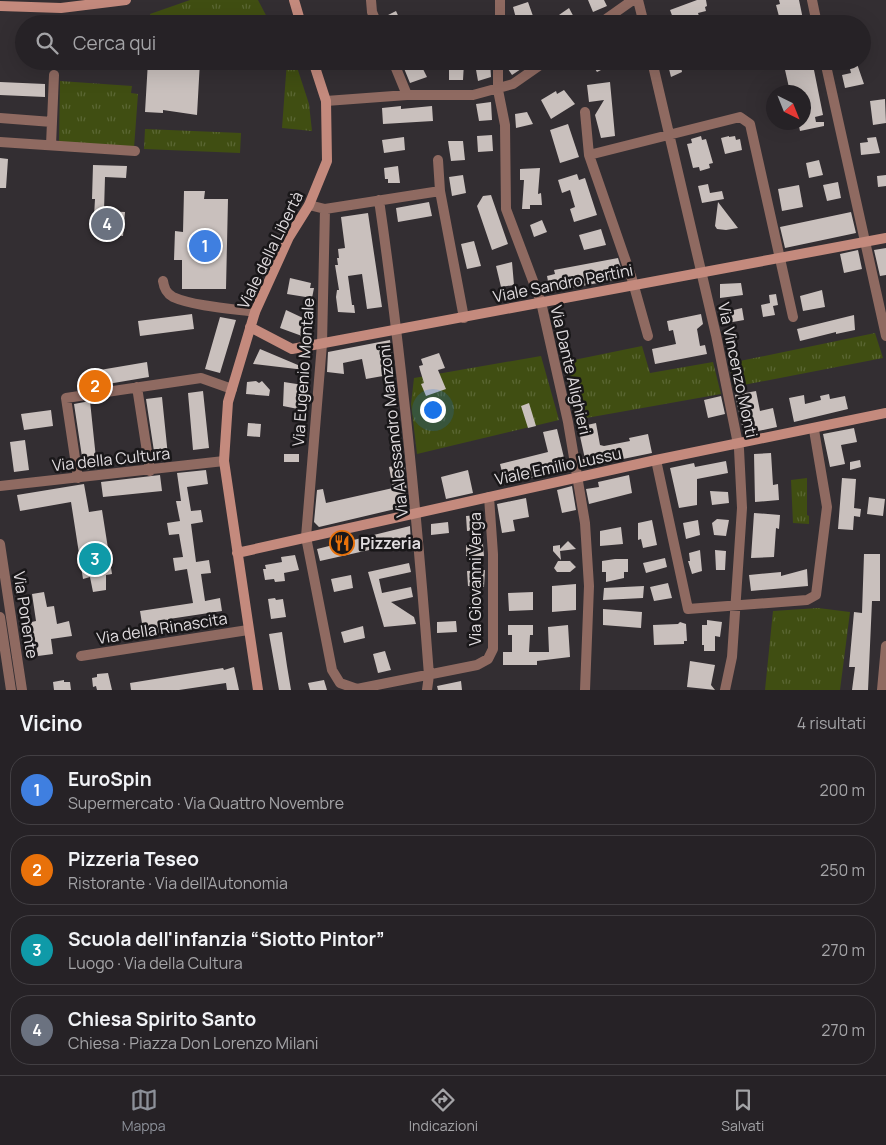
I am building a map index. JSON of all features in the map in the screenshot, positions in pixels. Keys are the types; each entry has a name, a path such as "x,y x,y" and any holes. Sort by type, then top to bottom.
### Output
{"street":[{"path":"0,6 61,8 126,0"},
{"path":"294,0 298,15"},
{"path":"371,0 373,15"},
{"path":"500,0 500,15"},
{"path":"612,15 633,0"},
{"path":"638,0 642,15"},
{"path":"812,0 815,15"},
{"name":"Viale della Libertà","path":"258,690 224,461 228,402 255,312 289,237 309,205 327,161 326,101 316,70"},
{"path":"397,70 407,95"},
{"name":"Via Dante Alighieri","path":"498,70 498,90 505,125 506,209 541,302 568,422 585,523 589,586 585,690"},
{"path":"326,101 407,95 473,94 498,90 513,84 533,70"},
{"name":"Via Vincenzo Monti","path":"654,70 701,271 738,444 742,508 732,657 725,690"},
{"path":"827,70 886,336"},
{"path":"51,145 54,75"},
{"path":"585,112 589,155 635,285 648,336"},
{"path":"589,155 740,117 750,124 793,317"},
{"path":"0,118 52,122"},
{"path":"0,142 135,151"},
{"path":"438,160 440,191 464,318"},
{"path":"309,205 325,209 440,191"},
{"name":"Via Alessandro Manzoni","path":"379,200 398,330 417,513 429,675 427,690"},
{"name":"Via Eugenio Montale","path":"325,209 322,344 306,537 332,670 340,683 357,689 429,675"},
{"name":"Viale Sandro Pertini","path":"250,328 292,349 464,318 701,271 886,238"},
{"path":"163,281 165,290 173,296 211,306 255,312"},
{"path":"78,478 66,398 201,378 232,389"},
{"path":"136,387 150,470"},
{"name":"Viale Emilio Lussu","path":"237,552 656,460 814,430 886,413"},
{"path":"656,460 688,610 807,600 816,595 827,507 814,430"},
{"name":"Via della Cultura","path":"0,486 224,461"},
{"name":"Via Giovanni Verga","path":"429,675 477,665 488,659 492,649 493,554 489,497"},
{"name":"Via Ponente","path":"0,544 2,571 11,615 22,690"},
{"path":"0,617 11,615"},
{"name":"Via Ponente","path":"0,617 4,676 12,690"},
{"name":"Via della Rinascita","path":"81,656 248,630"},
{"path":"882,690 886,646"},
{"path":"3,663 18,659"},
{"path":"4,676 20,672"}],"green space":[{"path":"190,0 258,0 266,15 150,15"},
{"path":"286,70 298,70 309,104 312,131 282,128"},
{"path":"60,81 132,86 131,93 138,94 134,148 59,143"},
{"path":"145,129 241,133 240,153 144,149"},
{"path":"875,333 883,358 733,387 730,363"},
{"path":"642,346 650,373 713,362 721,394 575,420 564,362"},
{"path":"541,356 559,420 417,454 411,404 414,378"},
{"path":"807,478 807,515 809,516 809,524 793,523 791,480"},
{"path":"818,608 850,612 840,690 765,690 773,611"}],"building":[{"path":"588,0 604,0 607,6 593,12"},
{"path":"697,0 706,0 706,11 698,13 699,15 672,15 670,10"},
{"path":"779,0 799,0 802,15 779,15 776,5 780,4"},
{"path":"528,2 533,15 515,15 513,7"},
{"path":"569,8 573,15 559,15"},
{"path":"396,11 398,15 388,15"},
{"path":"147,70 200,70 197,115 163,110 163,113 145,112"},
{"path":"405,70 424,70 427,77 410,83"},
{"path":"449,70 464,70 463,80 449,80"},
{"path":"476,70 491,70 491,77 478,81"},
{"path":"509,70 520,70 512,75"},
{"path":"669,70 682,70 682,72 671,77"},
{"path":"785,70 814,70 823,115 815,117 816,122 824,122 824,126 811,129 811,85 788,85"},
{"path":"850,70 859,70 864,84 845,88 842,75 851,73"},
{"path":"0,82 45,84 45,97 0,95"},
{"path":"610,82 615,136 601,138 595,115 604,100 589,102 587,85"},
{"path":"564,90 575,104 551,119 541,100 556,91 557,94"},
{"path":"885,99 886,123 873,125 870,101"},
{"path":"491,102 492,120 479,121 476,104"},
{"path":"401,106 401,109 432,106 433,121 383,124 382,108"},
{"path":"527,112 533,124 516,128 515,114"},
{"path":"568,124 579,157 560,163 550,130"},
{"path":"492,135 493,151 478,152 477,136"},
{"path":"701,136 702,140 706,139 713,163 709,164 710,168 700,171 699,167 693,168 687,144 692,143 691,139"},
{"path":"735,136 736,140 740,139 742,150 725,154 721,138"},
{"path":"404,137 405,150 384,153 382,140"},
{"path":"876,137 880,153 861,155 860,143 868,142 867,138"},
{"path":"448,141 463,141 465,160 451,161"},
{"path":"0,158 8,159 6,188 0,188"},
{"path":"819,160 823,175 809,178 806,163"},
{"path":"93,165 127,166 126,178 105,177 104,211 125,212 123,236 93,234 95,199 92,199"},
{"path":"398,166 400,183 388,183 388,179 385,179 384,168"},
{"path":"540,168 538,194 541,193 542,205 530,205 530,209 522,209 524,180 520,180 520,169"},
{"path":"577,174 579,180 585,178 597,215 574,222 570,209 575,207 570,190 562,193 558,180"},
{"path":"463,175 466,193 452,196 449,177"},
{"path":"886,175 886,186 878,187 877,176"},
{"path":"838,182 841,198 827,201 823,185"},
{"path":"708,184 710,193 722,191 724,199 702,203 698,186"},
{"path":"799,185 803,207 782,211 778,189"},
{"path":"184,191 205,191 204,199 228,199 226,289 182,289 182,260 174,260 175,231 183,232"},
{"path":"491,195 508,244 492,250 477,206 483,196"},
{"path":"429,202 432,216 398,222 396,208"},
{"path":"718,202 738,228 717,229 715,226"},
{"path":"851,212 856,233 785,248 780,227"},
{"path":"368,213 382,307 367,309 362,274 348,276 355,313 338,312 336,297 337,290 339,290 335,265 338,265 338,249 345,248 341,217"},
{"path":"542,220 547,232 534,237 530,225"},
{"path":"601,229 606,245 584,250 579,235"},
{"path":"474,241 481,266 467,269 461,244"},
{"path":"886,248 886,275 880,276 874,250"},
{"path":"858,250 862,269 844,273 840,254"},
{"path":"618,258 624,278 550,292 547,276 555,274 554,270"},
{"path":"512,262 514,285 501,287 496,266"},
{"path":"290,278 311,283 310,288 314,288 312,298 287,294"},
{"path":"741,283 743,295 720,298 720,284"},
{"path":"822,290 825,307 803,311 800,296"},
{"path":"776,294 778,305 773,306 775,315 763,317 761,305 770,303 769,295"},
{"path":"742,308 744,320 727,323 725,312"},
{"path":"286,310 303,318 300,326 306,328 302,336 280,328"},
{"path":"192,314 194,329 140,336 138,321"},
{"path":"701,314 703,324 697,329 700,346 705,345 707,354 655,364 652,349 676,344 673,330 669,331 667,321"},
{"path":"854,315 855,330 836,334 836,332 800,341 797,329"},
{"path":"220,317 236,320 220,373 205,369"},
{"path":"390,340 394,374 366,379 362,359 343,363 344,374 327,372 328,352"},
{"path":"260,349 305,368 305,370 253,364"},
{"path":"439,353 445,368 438,370 446,389 426,396 421,384 424,383 419,366 423,365 421,359"},
{"path":"147,362 149,377 90,387 88,372"},
{"path":"256,381 259,383 262,381 270,390 269,396 246,394 247,382"},
{"path":"284,382 303,385 303,407 298,407 298,409 283,406"},
{"path":"203,391 209,448 193,450 188,393"},
{"path":"756,391 760,411 773,408 777,427 744,434 735,395"},
{"path":"829,394 830,399 845,396 848,409 794,422 789,398 804,395 805,404 821,400 820,396"},
{"path":"721,396 725,414 708,418 704,400"},
{"path":"162,397 168,456 155,458 146,399"},
{"path":"90,401 97,468 84,470 74,404"},
{"path":"529,403 536,426 528,428 521,406"},
{"path":"51,410 53,426 24,430 21,414"},
{"path":"248,423 261,424 260,437 247,436"},
{"path":"596,423 600,445 604,446 630,441 629,438 648,434 652,453 584,467 582,459 585,459 578,427"},
{"path":"854,428 857,442 841,445 845,464 830,467 823,434"},
{"path":"557,429 567,470 505,484 500,464 548,452 543,432"},
{"path":"25,440 29,470 14,472 10,442"},
{"path":"771,453 773,485 778,484 779,500 755,502 754,454"},
{"path":"284,454 299,454 299,462 284,462"},
{"path":"860,460 861,467 850,470 850,462"},
{"path":"726,461 728,473 697,479 697,505 679,508 670,468 694,463 695,467"},
{"path":"404,463 408,506 319,527 314,522 317,490 323,489 326,503 393,488 389,467"},
{"path":"206,470 208,484 187,487 191,511 201,510 203,522 191,524 196,562 209,560 211,573 201,574 205,601 220,598 222,611 169,619 171,631 144,636 140,611 193,603 187,569 175,571 173,558 183,557 179,534 169,535 167,523 180,521 176,501 181,501 177,473"},
{"path":"468,470 473,493 446,499 441,477"},
{"path":"160,475 162,491 103,497 101,482"},
{"path":"629,475 632,493 589,504 586,489 599,487 598,482"},
{"path":"842,478 856,479 854,508 861,509 860,517 854,516 853,530 838,529"},
{"path":"84,484 89,512 102,510 112,574 106,575 106,590 93,592 90,577 83,579 71,502 20,511 17,495"},
{"path":"572,486 576,510 562,513 557,490"},
{"path":"710,491 728,492 729,503 712,505"},
{"path":"869,497 885,499 883,516 867,514"},
{"path":"526,498 529,517 513,520 515,531 502,533 497,504"},
{"path":"754,513 780,515 779,529 776,528 774,557 751,558"},
{"path":"478,515 478,518 482,518 483,530 467,531 466,516"},
{"path":"717,519 729,520 726,536 714,535 712,523"},
{"path":"652,520 657,545 643,548 641,539 638,540 638,523"},
{"path":"698,520 700,535 686,539 683,523"},
{"path":"448,522 449,533 431,535 431,524"},
{"path":"410,526 411,543 397,547 396,544 320,561 317,549"},
{"path":"621,527 623,544 600,546 600,531"},
{"path":"568,541 576,549 560,551 561,560 553,551 553,546 560,545 560,549"},
{"path":"483,544 484,556 466,556 466,545"},
{"path":"700,550 702,571 692,574 688,561 690,561 689,553"},
{"path":"715,550 726,551 725,570 716,570"},
{"path":"864,554 880,554 880,601 872,601 868,690 852,690 855,667 849,667 854,612 862,613"},
{"path":"295,555 299,570 284,573 285,581 265,580 263,569 266,569 265,565 282,562 281,557"},
{"path":"665,558 667,567 646,573 643,563"},
{"path":"628,559 628,572 624,572 624,578 606,582 606,572 602,572 602,561"},
{"path":"558,561 570,561 576,567 570,572 557,572 554,568"},
{"path":"409,563 411,572 379,579 382,593 411,587 413,597 391,602 414,617 416,624 384,627 368,572"},
{"path":"807,569 808,586 751,591 749,575 781,572 781,576"},
{"path":"485,570 484,587 468,586 467,571"},
{"path":"351,575 353,588 334,592 331,579"},
{"path":"668,583 672,598 654,601 650,587"},
{"path":"576,584 576,610 552,612 552,586"},
{"path":"644,586 643,598 603,600 604,588"},
{"path":"44,592 47,607 54,606 57,624 69,621 72,636 51,639 53,654 38,656 35,641 30,642 27,623 36,621 32,594"},
{"path":"533,592 533,610 509,611 508,593"},
{"path":"275,598 276,600 283,599 286,617 271,619 268,599"},
{"path":"470,600 482,601 481,613 471,614"},
{"path":"603,609 642,612 641,628 603,625"},
{"path":"707,620 722,622 720,637 715,636 715,651 704,651 704,645 702,645 702,625 707,625"},
{"path":"456,621 457,632 437,633 437,622"},
{"path":"680,622 686,624 687,641 684,641 684,644 654,645 653,625 678,624"},
{"path":"508,625 533,625 533,635 530,635 529,652 549,652 548,627 568,625 570,657 537,661 537,665 503,665 503,652 512,652 512,635 508,635"},
{"path":"363,626 365,638 344,643 341,632"},
{"path":"282,632 291,690 279,690 269,634"},
{"path":"385,651 391,670 378,673 373,654"},
{"path":"690,661 715,665 711,685 715,690 687,687"},
{"path":"234,667 239,690 227,690 226,683 179,690 131,690 130,683"},
{"path":"108,673 112,690 97,690 96,686 93,687 92,678 97,677 97,674"},
{"path":"64,680 64,682 70,682 71,690 54,690 53,682"},
{"path":"324,680 327,690 310,690 308,683"},
{"path":"461,681 462,690 438,690 437,686"}],"place":[{"name":"Chiesa Spirito Santo","path":"107,224"},
{"name":"EuroSpin","path":"205,246"},
{"name":"Pizzeria Teseo","path":"95,386"},
{"name":"Pizzeria","path":"342,543"},
{"name":"Scuola dell'infanzia “Siotto Pintor”","path":"95,559"}]}
